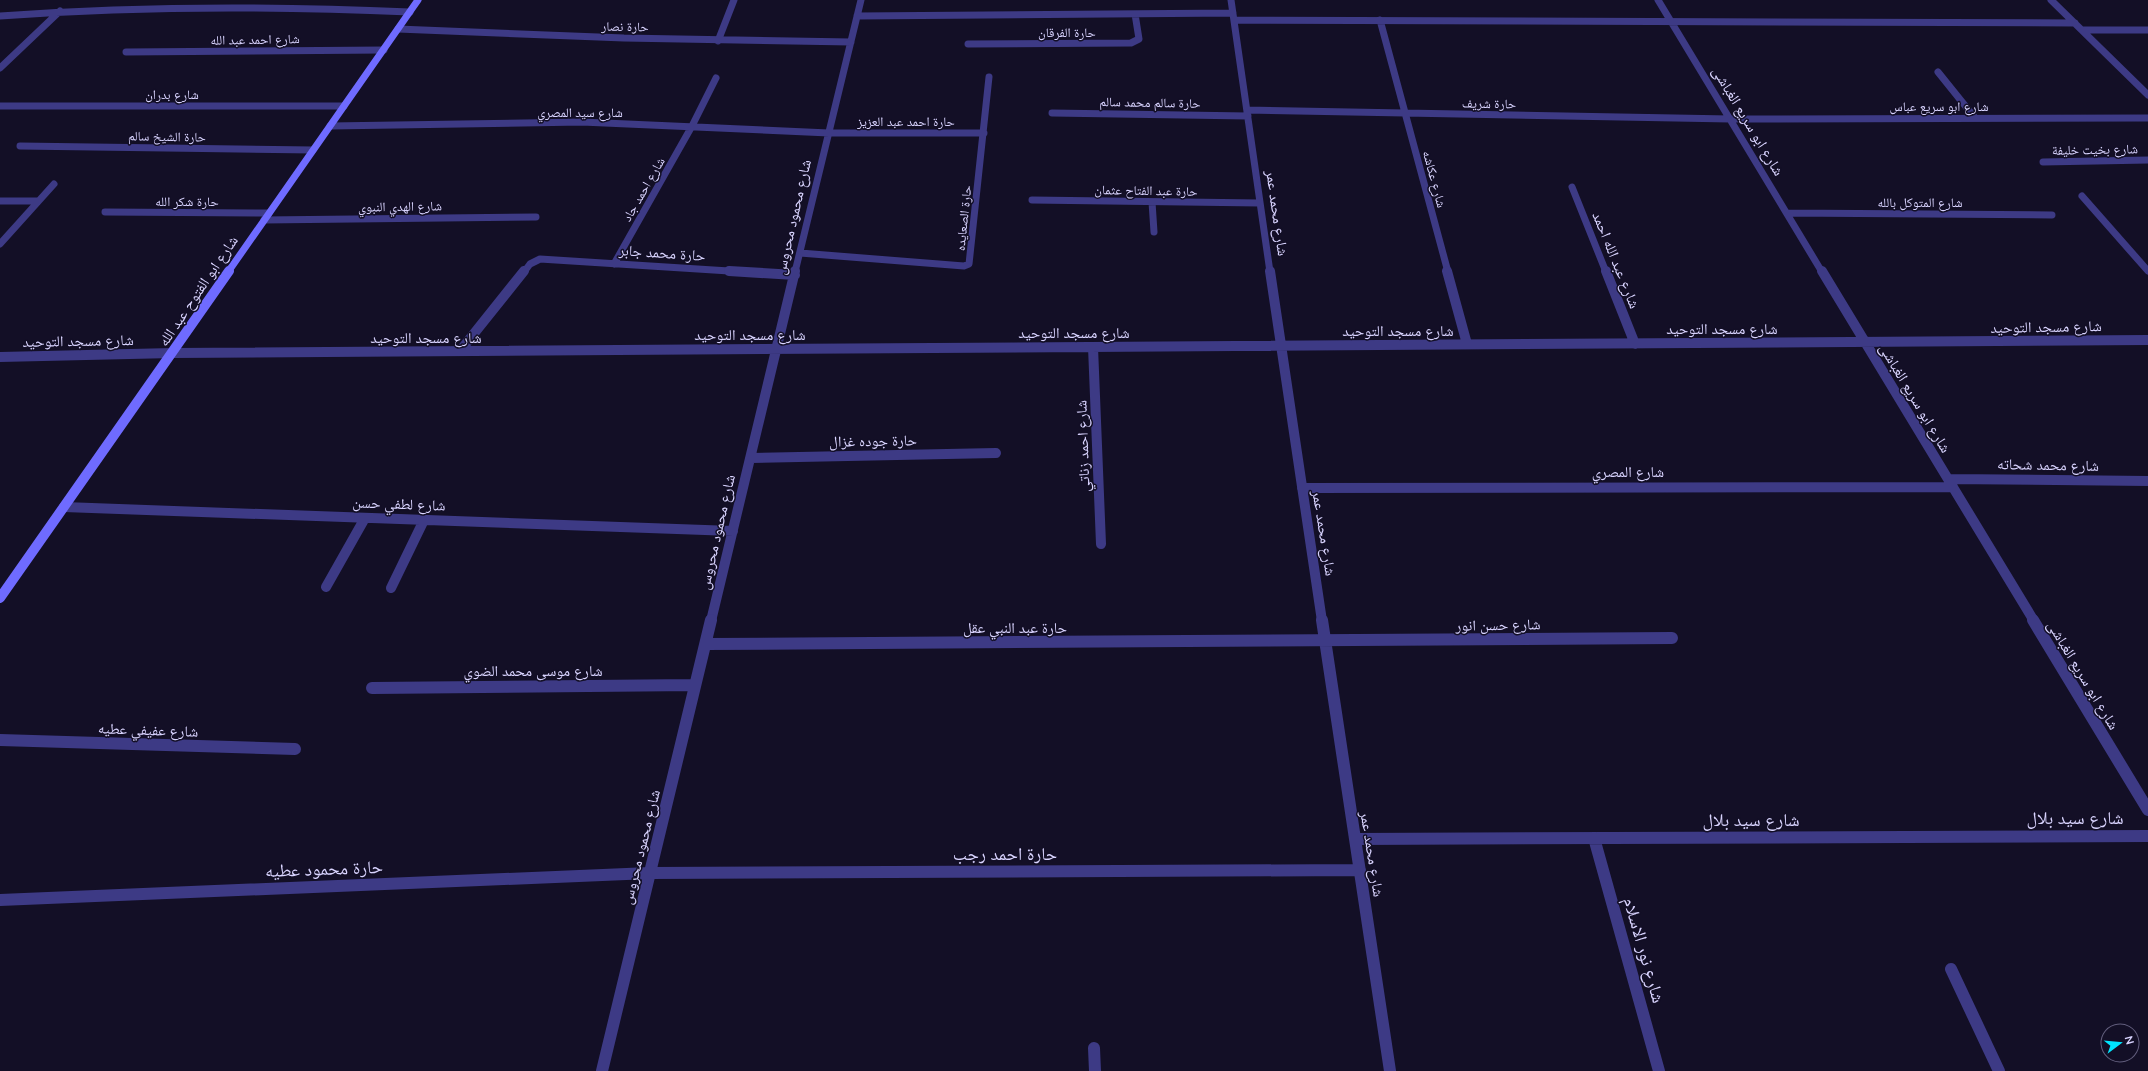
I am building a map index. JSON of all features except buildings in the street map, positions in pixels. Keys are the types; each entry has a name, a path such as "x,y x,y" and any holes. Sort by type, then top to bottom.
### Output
{"street":[{"path":"234,6 239,0"},
{"name":"شارع ابو الفتوح عبد الله","path":"0,598 173,353 418,0"},
{"path":"718,41 734,0"},
{"name":"شارع محمود محروس","path":"602,1071 861,0"},
{"name":"شارع محمد عمر","path":"1231,0 1302,488 1390,1071"},
{"name":"شارع ابو سريع الغباشى","path":"1658,0 2148,810"},
{"path":"2051,0 2148,95"},
{"path":"0,16 60,11 234,6 410,12"},
{"path":"0,68 60,11"},
{"path":"857,16 1135,14 1380,20 2075,23"},
{"name":"حارة الفرقان","path":"968,44 1131,43 1139,39 1135,14"},
{"name":"شارع عكاشه","path":"1380,20 1467,344"},
{"name":"حارة نصار","path":"398,29 556,37 718,41 851,42"},
{"path":"2082,30 2148,30"},
{"name":"شارع احمد عبد الله","path":"126,52 384,50"},
{"path":"1938,72 1975,118"},
{"name":"حارة الصعايده","path":"800,253 964,266 969,264 989,77"},
{"name":"شارع احمد جاد","path":"614,264 692,126 716,78"},
{"name":"شارع بدران","path":"0,106 344,106"},
{"name":"حارة سالم محمد سالم","path":"1052,113 1247,113"},
{"name":"حارة شريف","path":"1247,113 1405,113 1730,119"},
{"name":"شارع ابو سريع عباس","path":"1730,119 2148,118"},
{"name":"شارع سيد المصري","path":"330,126 582,122 829,133"},
{"name":"حارة احمد عبد العزيز","path":"829,133 984,133"},
{"name":"حارة الشيخ سالم","path":"20,146 313,150"},
{"name":"شارع بخيت خليفة","path":"2043,162 2148,160"},
{"path":"0,244 54,184"},
{"name":"شارع عبد الله احمد","path":"1572,187 1635,344"},
{"path":"2082,196 2148,271"},
{"name":"حارة عبد الفتاح عثمان","path":"1032,200 1260,203"},
{"path":"0,201 38,201"},
{"path":"1152,202 1154,232"},
{"name":"حارة شكر الله","path":"104,212 267,216"},
{"name":"شارع المتوكل بالله","path":"1787,213 2052,215"},
{"name":"شارع الهدي النبوي","path":"267,216 536,216"},
{"name":"حارة محمد جابر","path":"460,351 530,264 540,259 795,276"},
{"name":"شارع مسجد التوحيد","path":"0,357 173,353 2148,340"},
{"name":"شارع احمد زناتي","path":"1093,347 1101,544"},
{"name":"حارة جوده غزال","path":"751,458 996,453"},
{"name":"شارع محمد شحاته","path":"1951,483 2148,481"},
{"name":"شارع المصري","path":"1302,488 1951,483"},
{"name":"شارع لطفي حسن","path":"64,507 733,531"},
{"path":"326,587 365,518"},
{"path":"391,588 424,520"},
{"name":"شارع حسن انور","path":"1325,641 1672,638"},
{"name":"حارة عبد النبي عقل","path":"706,644 1325,641"},
{"name":"شارع موسى محمد الضوي","path":"372,688 695,685"},
{"name":"شارع عفيفي عطيه","path":"0,740 296,749"},
{"name":"شارع سيد بلال","path":"1355,839 2148,836"},
{"name":"شارع نور الاسلام","path":"1594,838 1659,1071"},
{"name":"حارة احمد رجب","path":"650,873 1360,870"},
{"name":"حارة محمود عطيه","path":"0,900 650,873"},
{"path":"1951,969 1999,1071"},
{"path":"1094,1048 1095,1071"}]}
